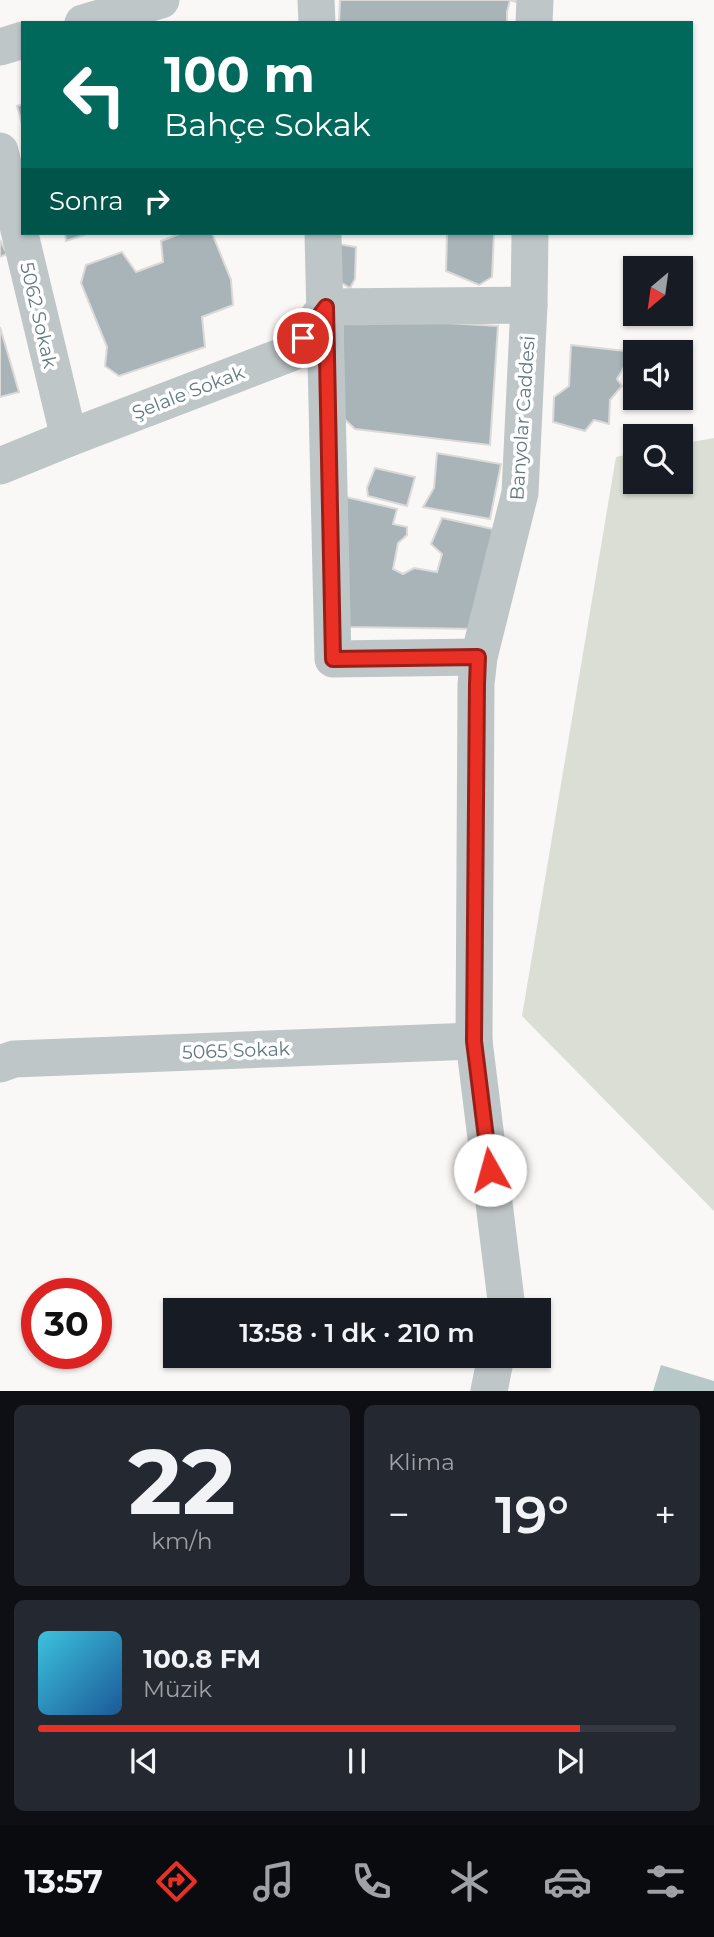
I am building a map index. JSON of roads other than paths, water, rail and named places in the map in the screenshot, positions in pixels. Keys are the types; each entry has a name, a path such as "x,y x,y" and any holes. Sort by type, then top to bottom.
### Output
{"street":[{"path":"90,21 162,0"},
{"path":"316,0 317,21"},
{"path":"534,21 535,0"},
{"path":"0,47 21,41"},
{"name":"5062 Sokak","path":"0,151 69,438"},
{"path":"323,235 333,659 478,657"},
{"name":"Banyolar Caddesi","path":"506,1298 474,1041 476,698 478,657 520,493 530,235"},
{"path":"326,307 529,305"},
{"name":"Şelale Sokak","path":"0,466 291,353 326,307"},
{"name":"5065 Sokak","path":"0,1064 14,1059 474,1041"},
{"path":"489,1391 494,1368"}]}
